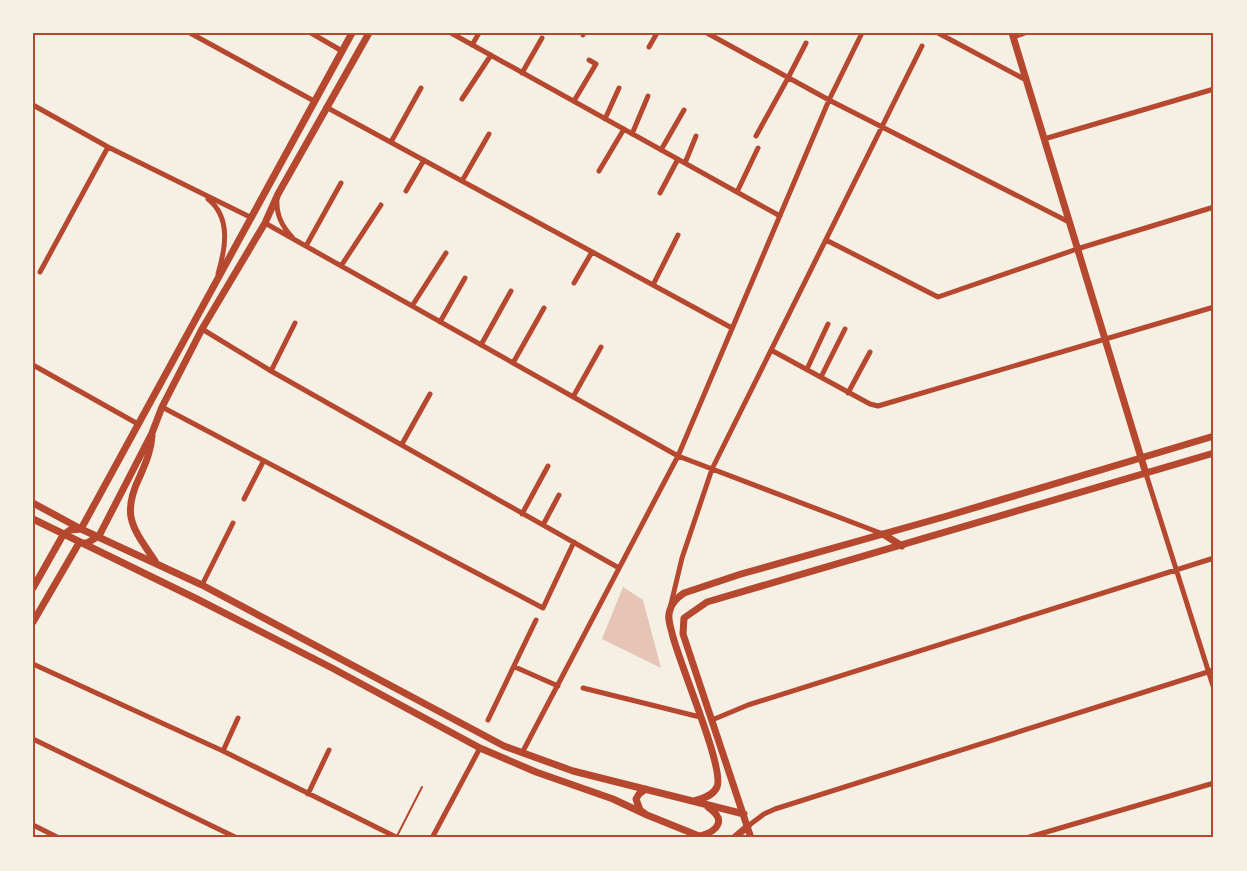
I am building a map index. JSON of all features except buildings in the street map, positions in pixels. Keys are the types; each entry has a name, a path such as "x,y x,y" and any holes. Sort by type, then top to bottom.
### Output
{"main road":[{"path":"81,529 352,33"},
{"path":"79,543 87,543 99,536 202,329 265,223 278,194 369,33"},
{"path":"1013,35 1146,474"},
{"path":"314,101 326,107"},
{"path":"252,218 265,223"},
{"path":"152,433 151,449 131,494 129,512 133,526 156,563"},
{"path":"694,801 708,796 717,786 715,761 675,646 669,618 670,609 676,598 684,593 741,574 1214,436"},
{"path":"751,838 690,659 683,634 684,618 707,602 1214,453"},
{"path":"33,503 81,529 202,585 482,735 522,753 573,771 744,814"},
{"path":"33,519 63,536 249,625 480,748 536,772 613,799 702,837 717,829 719,821 712,809 703,804"},
{"path":"33,588 63,536 70,530 81,529"},
{"path":"883,534 902,546"},
{"path":"33,622 79,543"},
{"path":"702,721 711,717"},
{"path":"647,815 640,810 636,799 646,789 652,790"},
{"path":"734,838 748,826"}],"street":[{"path":"190,33 314,101"},
{"path":"311,33 342,51"},
{"path":"451,33 780,216"},
{"path":"472,45 479,33"},
{"path":"650,47 657,33"},
{"path":"707,33 829,100 1069,222"},
{"path":"522,753 678,456 829,100 862,33"},
{"path":"938,33 1027,81"},
{"path":"1013,35 1025,33"},
{"path":"522,73 542,38"},
{"path":"756,136 806,43"},
{"path":"670,609 682,558 711,469 922,46"},
{"path":"462,99 491,55"},
{"path":"574,101 596,64 589,60"},
{"path":"391,142 421,88"},
{"path":"605,119 619,88"},
{"path":"1044,139 1214,89"},
{"path":"632,134 648,96"},
{"path":"33,105 108,147 252,218"},
{"path":"326,107 732,328"},
{"path":"661,150 684,110"},
{"path":"599,171 624,129"},
{"path":"462,181 489,134"},
{"path":"685,163 696,136"},
{"path":"40,272 108,147"},
{"path":"737,192 758,148"},
{"path":"660,193 678,159"},
{"path":"406,191 424,160"},
{"path":"306,246 341,183"},
{"path":"200,193 212,202 220,215 225,231 225,249 218,276"},
{"path":"278,194 276,210 285,229 295,240"},
{"path":"341,266 381,205"},
{"path":"826,240 938,297 1077,249 1214,207"},
{"path":"265,223 678,456 883,534"},
{"path":"653,285 678,234"},
{"path":"574,283 592,252"},
{"path":"412,306 446,253"},
{"path":"440,322 465,278"},
{"path":"481,345 511,291"},
{"path":"771,350 870,404 878,406 1214,307"},
{"path":"513,363 543,308"},
{"path":"271,371 295,323"},
{"path":"807,369 828,324"},
{"path":"202,329 271,371 619,568"},
{"path":"821,377 845,329"},
{"path":"573,397 601,347"},
{"path":"849,393 870,352"},
{"path":"33,365 138,424"},
{"path":"402,444 430,394"},
{"path":"162,407 543,608 574,542"},
{"path":"244,499 263,462"},
{"path":"522,514 548,466"},
{"path":"1146,474 1211,671 1214,689"},
{"path":"543,525 559,495"},
{"path":"202,585 234,523"},
{"path":"711,717 1214,558"},
{"path":"488,720 536,620"},
{"path":"33,664 223,751 398,838"},
{"path":"515,667 558,686"},
{"path":"748,826 775,809 1211,671"},
{"path":"583,688 702,721"},
{"path":"223,751 238,718"},
{"path":"33,739 237,838"},
{"path":"432,838 480,748"},
{"path":"308,794 329,750"},
{"path":"1026,838 1214,783"},
{"path":"33,825 58,838"}],"lane":[{"path":"398,838 422,787"}]}
